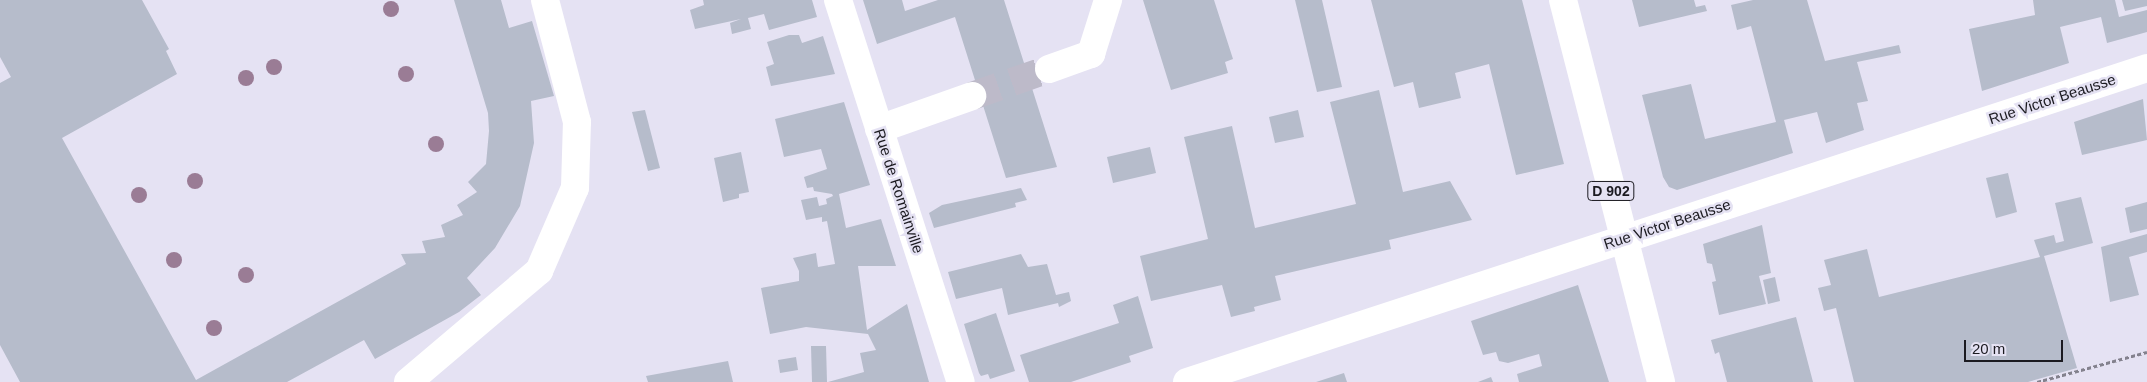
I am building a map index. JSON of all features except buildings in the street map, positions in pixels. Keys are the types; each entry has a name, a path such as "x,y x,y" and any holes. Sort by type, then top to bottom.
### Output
{"street":[{"path":"408,382 539,271 575,188 577,122 545,0"},
{"name":"Rue de Romainville","path":"838,0 961,382"},
{"path":"1049,69 1091,54 1108,0"},
{"name":"D 902","path":"1563,0 1661,382"},
{"name":"Rue Victor Beausse","path":"1187,382 2147,68"},
{"path":"879,130 972,96"}],"path":[{"path":"2037,382 2147,352"}],"tunnel":[{"path":"972,96 1049,69"}]}
